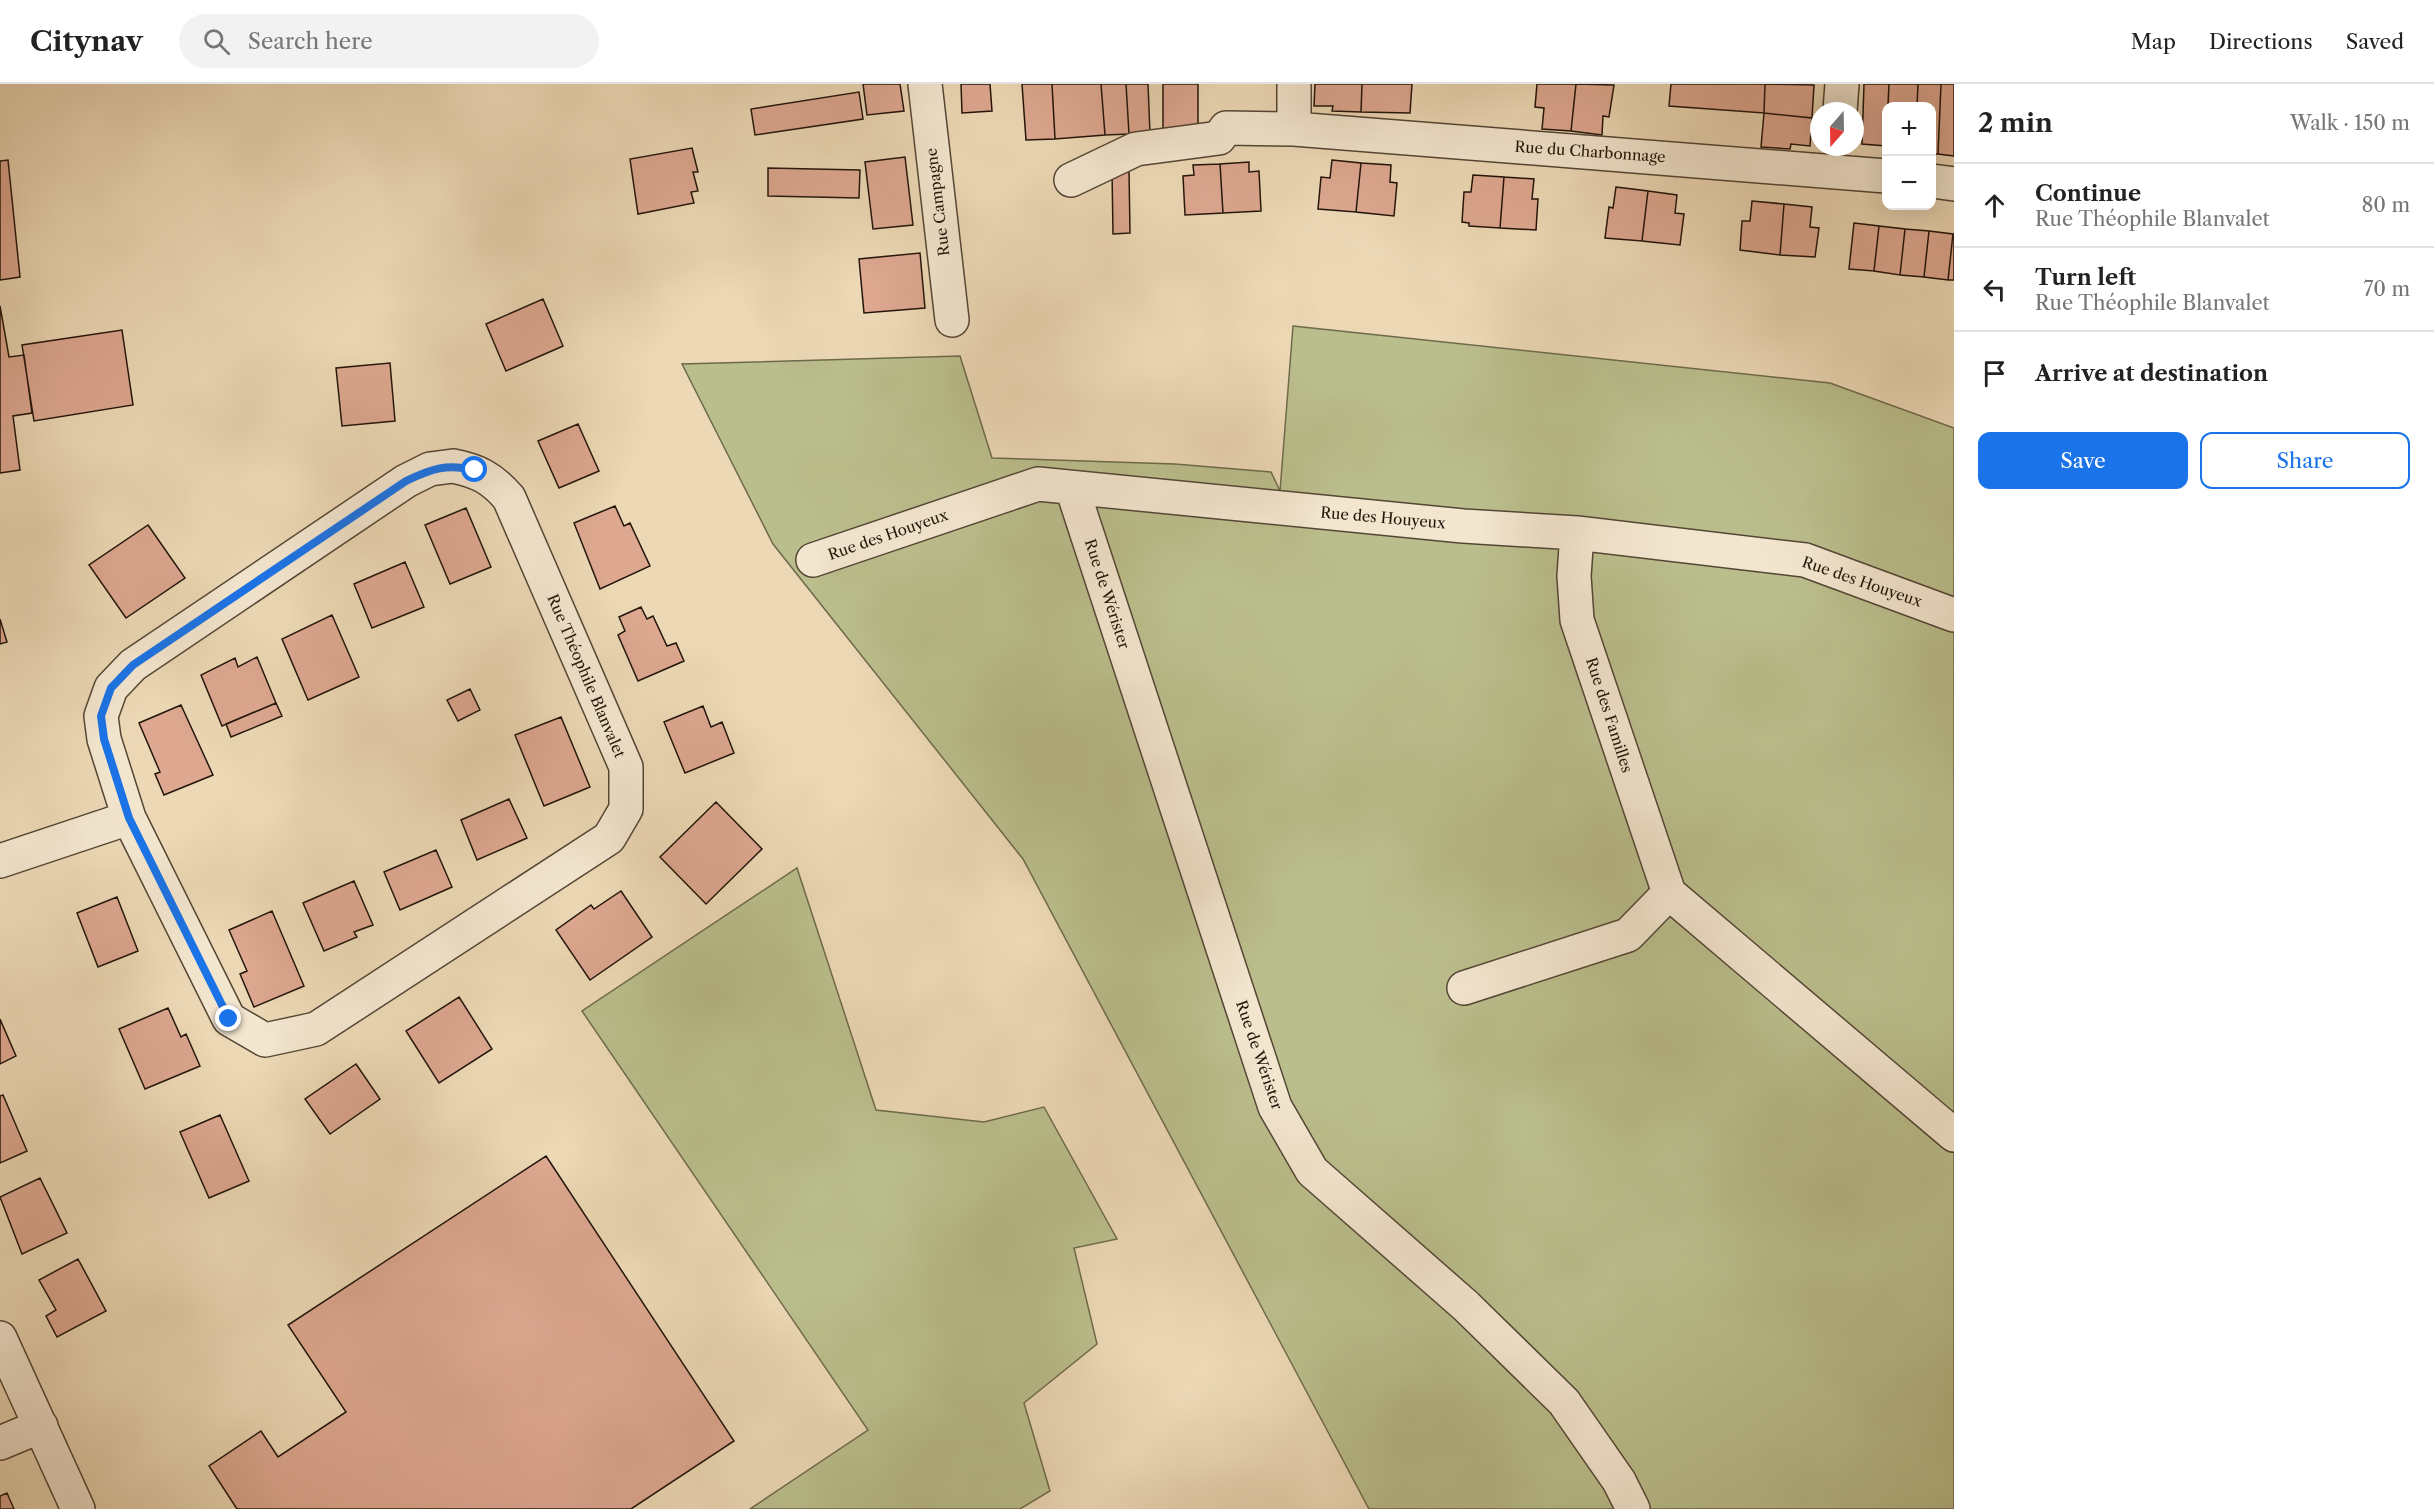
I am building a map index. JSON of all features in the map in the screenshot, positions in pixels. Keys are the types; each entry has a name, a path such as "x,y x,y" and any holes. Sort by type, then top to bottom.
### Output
{"street":[{"name":"Rue Campagne","path":"925,84 952,320"},
{"path":"1294,84 1294,129"},
{"path":"1841,102 1842,84"},
{"name":"Rue du Charbonnage","path":"1071,180 1136,149 1219,138 1226,128 1294,129 1838,159 1882,174"},
{"path":"1936,182 1954,184"},
{"name":"Rue Théophile Blanvalet","path":"453,466 475,470 494,480 509,498 626,767 626,809 609,838 316,1029 265,1040 229,1019 129,818 104,739 101,716 111,688 133,665 406,481 430,470 453,466"},
{"name":"Rue des Houyeux","path":"813,560 1038,484 1452,525 1577,534 1805,560 1954,615"},
{"name":"Rue de Wérister","path":"1072,488 1275,1107 1312,1171 1466,1306 1564,1402 1619,1481 1633,1509"},
{"name":"Rue des Familles","path":"1577,534 1574,576 1578,620 1669,893"},
{"path":"0,861 129,818"},
{"path":"1464,988 1628,935 1669,893 1954,1135"},
{"path":"0,1338 78,1509"},
{"path":"0,1443 41,1426"}],"green space":[{"path":"1293,326 1830,383 1954,428 1954,1509 1369,1509 1023,859 773,544 682,364 960,356 992,458 1175,464 1271,472 1280,491"},
{"path":"797,868 876,1110 984,1122 1044,1107 1117,1239 1074,1248 1097,1344 1024,1403 1050,1491 1020,1509 750,1509 868,1430 582,1011"}],"building":[{"path":"863,84 900,84 904,111 867,115"},
{"path":"961,84 990,84 992,111 962,113"},
{"path":"1022,84 1052,84 1055,139 1026,140"},
{"path":"1052,84 1101,84 1105,135 1055,139"},
{"path":"1101,84 1126,84 1129,134 1105,135"},
{"path":"1126,84 1148,84 1150,133 1129,134"},
{"path":"1163,84 1198,84 1198,131 1163,131"},
{"path":"1315,84 1362,84 1361,112 1332,111 1333,106 1314,106"},
{"path":"1362,84 1412,84 1410,113 1361,112"},
{"path":"1537,84 1576,84 1571,131 1542,129 1544,108 1535,107"},
{"path":"1576,84 1614,85 1609,117 1603,116 1602,135 1571,131"},
{"path":"1671,84 1765,84 1764,113 1669,106"},
{"path":"1765,84 1814,85 1813,102 1810,102 1810,118 1764,113"},
{"path":"1864,84 1889,84 1888,102 1882,102 1882,146 1864,144"},
{"path":"1889,84 1918,84 1917,102 1888,102"},
{"path":"1918,84 1941,84 1938,154 1936,154 1936,102 1917,102"},
{"path":"1941,84 1954,84 1954,156 1938,154"},
{"path":"859,92 863,119 755,135 751,109"},
{"path":"1764,113 1810,118 1810,146 1791,144 1790,149 1761,147"},
{"path":"692,148 698,172 693,172 698,191 691,192 694,203 638,214 630,159"},
{"path":"905,157 913,225 873,229 865,162"},
{"path":"8,160 20,277 0,280 0,161"},
{"path":"1332,160 1361,163 1356,212 1318,209 1321,177 1330,178"},
{"path":"1249,162 1249,172 1259,171 1261,211 1223,213 1220,164"},
{"path":"1361,163 1391,165 1390,182 1397,183 1394,216 1356,212"},
{"path":"1220,164 1223,213 1185,215 1183,176 1194,175 1193,165"},
{"path":"768,168 860,170 859,198 768,196"},
{"path":"1129,170 1130,233 1113,234 1112,171"},
{"path":"1473,175 1504,177 1500,228 1469,226 1469,223 1462,222 1464,192 1471,192"},
{"path":"1504,177 1534,179 1532,199 1538,199 1536,230 1500,228"},
{"path":"1616,187 1648,191 1642,241 1605,238 1609,207 1613,208"},
{"path":"1648,191 1677,195 1675,213 1684,214 1680,245 1642,241"},
{"path":"1752,201 1784,204 1780,255 1740,250 1742,221 1750,221"},
{"path":"1784,204 1812,207 1810,227 1819,228 1815,257 1780,255"},
{"path":"1854,223 1879,226 1874,271 1849,269"},
{"path":"1879,226 1905,229 1900,275 1874,271"},
{"path":"1905,229 1929,231 1924,277 1900,275"},
{"path":"1929,231 1953,234 1948,280 1924,277"},
{"path":"1953,234 1954,280 1948,280"},
{"path":"920,253 925,308 864,313 859,259"},
{"path":"543,299 563,346 506,371 486,324"},
{"path":"0,306 9,357 24,355 32,413 13,416 20,470 0,473"},
{"path":"122,330 133,405 34,421 22,345"},
{"path":"390,363 395,421 342,426 336,368"},
{"path":"578,424 599,471 559,488 538,441"},
{"path":"615,506 624,526 630,523 650,566 600,589 574,523"},
{"path":"466,508 491,567 450,584 425,525"},
{"path":"148,525 185,578 126,618 89,565"},
{"path":"405,562 424,607 372,628 354,584"},
{"path":"641,607 647,619 653,616 667,646 676,643 684,661 638,681 618,635 625,631 619,617"},
{"path":"332,615 359,677 308,700 282,639"},
{"path":"0,619 7,642 0,644"},
{"path":"257,657 276,703 222,726 201,675 235,658 238,667"},
{"path":"470,689 480,710 458,721 447,700"},
{"path":"276,703 282,716 231,737 226,724"},
{"path":"181,705 213,775 164,795 155,774 160,772 139,723"},
{"path":"703,706 711,727 722,722 734,753 685,773 664,722"},
{"path":"561,717 590,787 544,806 515,735"},
{"path":"509,799 527,838 477,860 461,820"},
{"path":"716,802 762,849 706,904 660,857"},
{"path":"436,850 452,887 400,910 384,872"},
{"path":"354,881 373,925 354,932 357,937 324,951 303,903"},
{"path":"621,891 652,937 590,980 556,930 591,905 594,909"},
{"path":"117,897 138,951 98,967 77,913"},
{"path":"272,911 304,986 254,1007 240,974 247,971 229,930"},
{"path":"459,997 492,1049 439,1083 406,1031"},
{"path":"168,1008 181,1037 186,1034 200,1066 145,1089 119,1029"},
{"path":"0,1019 16,1056 0,1064"},
{"path":"356,1064 380,1099 330,1134 305,1099"},
{"path":"3,1095 27,1151 0,1163 0,1096"},
{"path":"220,1115 249,1181 209,1198 180,1132"},
{"path":"546,1156 734,1441 631,1509 237,1509 209,1466 261,1431 278,1457 346,1412 288,1325"},
{"path":"40,1178 67,1233 22,1254 0,1197"},
{"path":"78,1259 106,1311 57,1337 46,1316 56,1310 39,1280"},
{"path":"7,1493 14,1509 0,1509 0,1496"}],"route":[{"path":"229,1019 129,818 104,739 101,716 111,688 133,665 406,481 430,470 453,466 475,470"}]}
